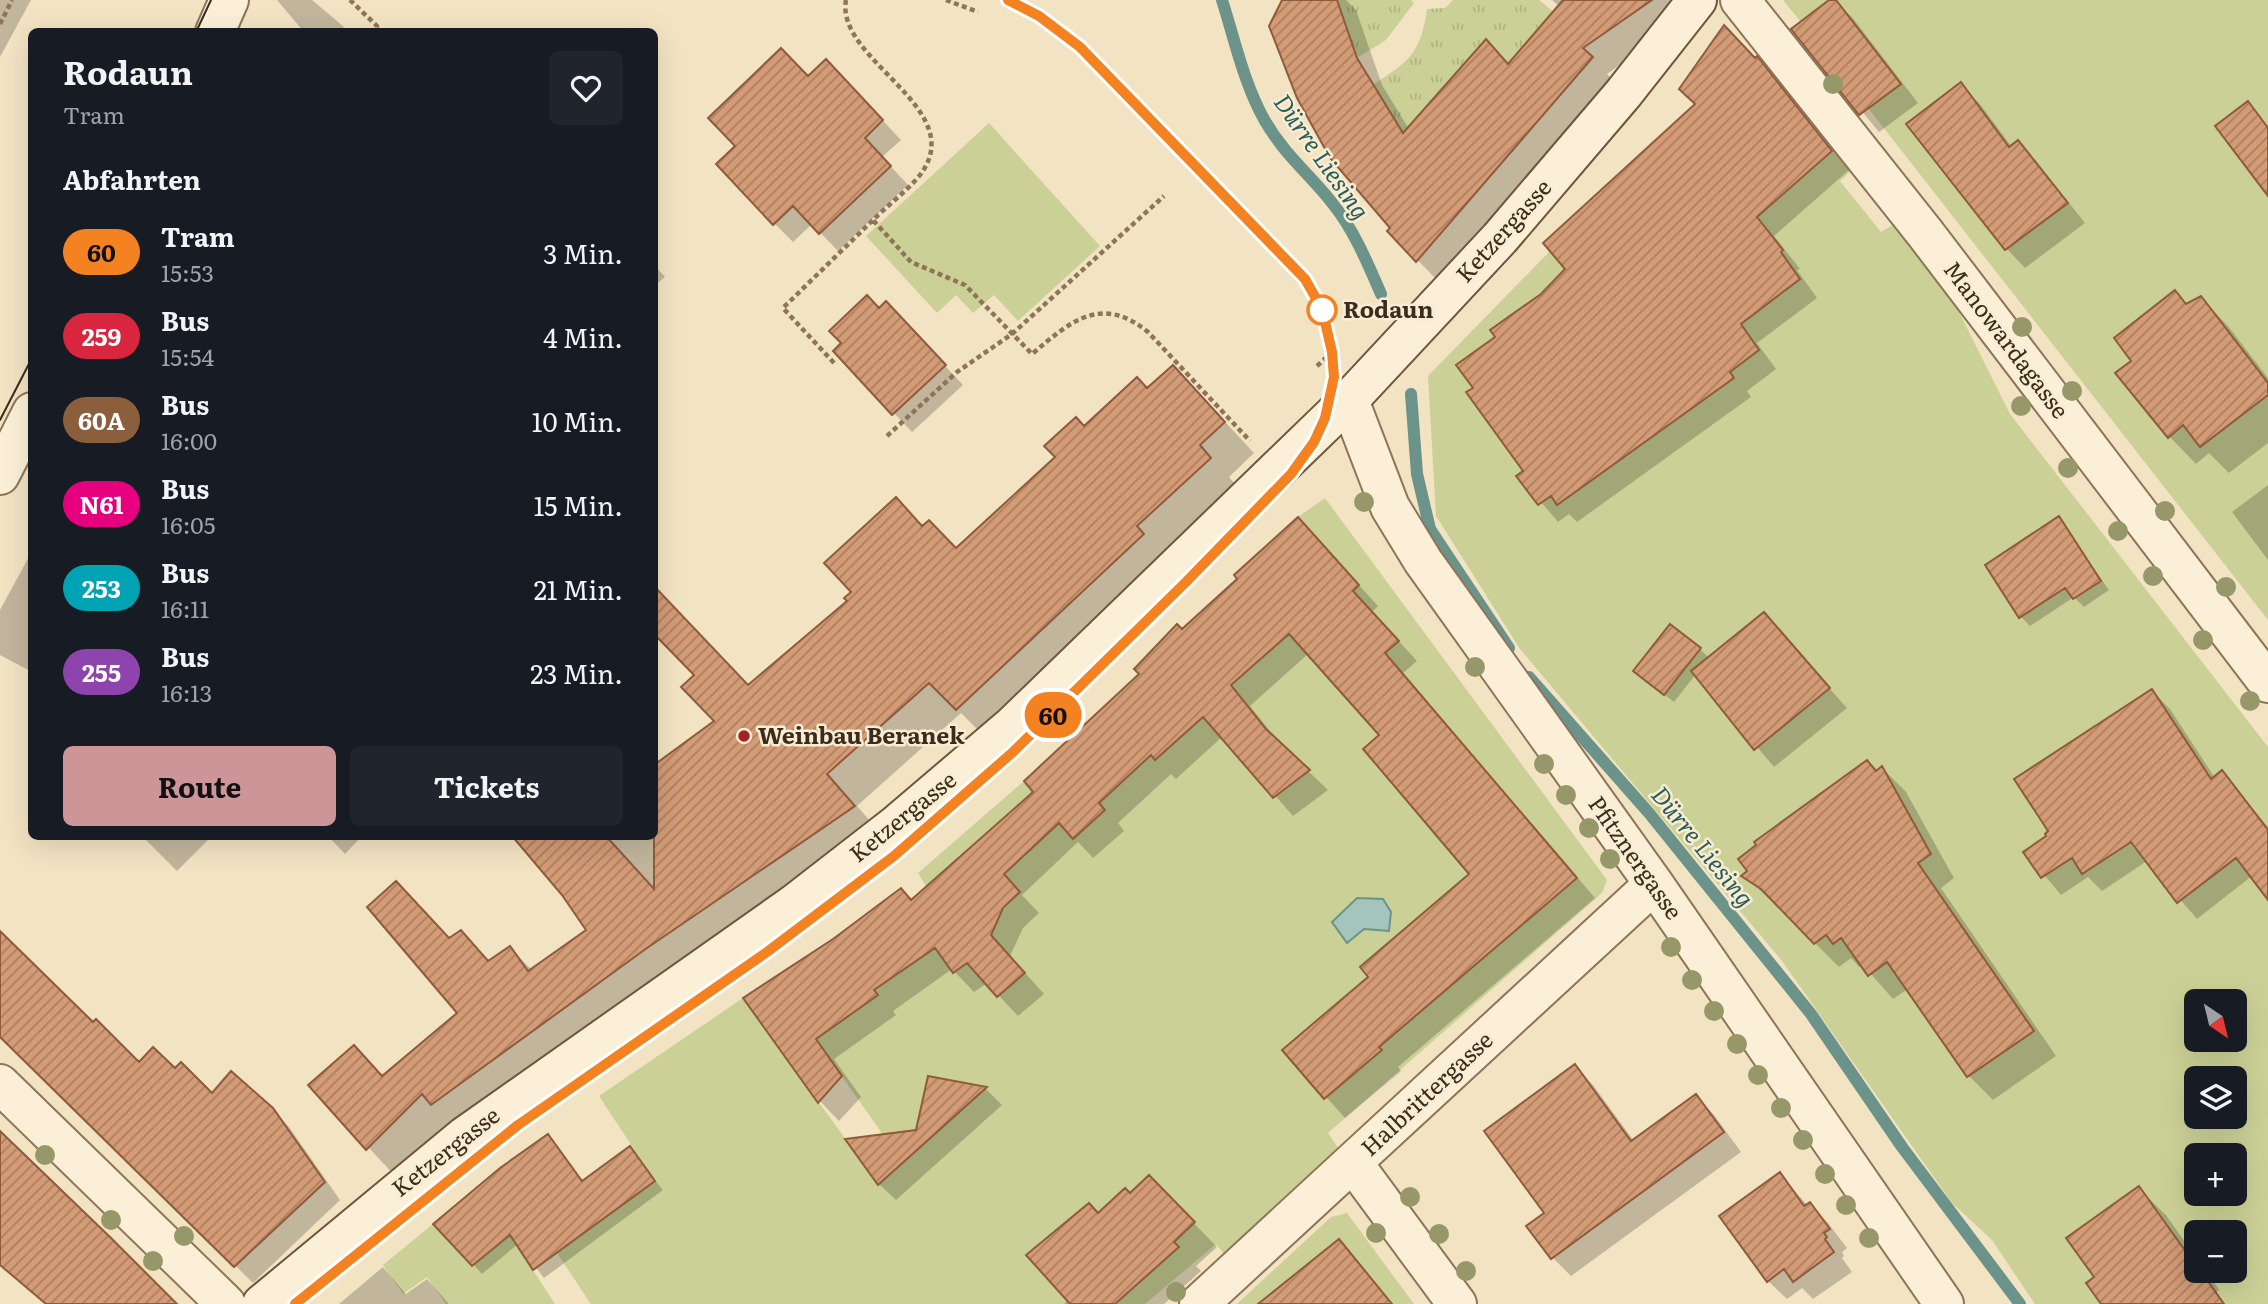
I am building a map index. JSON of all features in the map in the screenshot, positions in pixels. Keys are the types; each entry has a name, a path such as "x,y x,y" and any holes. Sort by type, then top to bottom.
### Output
{"street":[{"path":"217,28 229,0"},
{"name":"Ketzergasse","path":"262,1304 465,1136 794,904 897,824 1012,726 1279,471 1349,400 1500,238 1623,93 1697,0"},
{"name":"Manowardagasse","path":"1740,0 1925,233 2268,683"},
{"name":"Pfitznergasse","path":"1349,400 1390,507 1423,561 1654,884 1944,1304"},
{"path":"0,475 28,420"},
{"name":"Halbrittergasse","path":"1199,1304 1654,884"},
{"path":"0,1084 226,1304"},
{"path":"1353,1163 1457,1304"}],"path":[{"path":"0,24 12,0"},
{"path":"350,0 377,28"},
{"path":"834,363 783,308 920,174 928,159 930,142 916,105 852,36 844,12 846,0"},
{"path":"946,0 978,12"},
{"path":"887,436 957,372 1012,334 1164,197"},
{"path":"873,220 911,262 965,285 1032,354 1067,325 1090,315 1113,312 1132,319 1148,332 1279,471"}],"green space":[{"path":"1337,0 1411,0 1414,3 1386,40 1357,58"},
{"path":"1453,0 1539,0 1554,12 1508,64 1486,39 1417,117 1405,147 1372,85 1395,70 1411,55 1421,36 1427,9 1445,8"},
{"path":"1783,0 2268,0 2268,620 1801,22"},
{"path":"989,123 1100,246 1018,321 994,295 973,313 956,295 937,313 866,236"},
{"path":"1834,149 1852,170 1840,181 1881,232 1896,223 1954,302 2010,414 2268,747 2268,1304 2035,1304 1992,1240 1952,1203 1782,961 1520,649 1436,516 1428,376 1550,251 1554,256 1603,215 1759,350 1706,277 1668,237 1802,177"},
{"path":"1325,498 1607,880 1602,893 1328,1133 1343,1155 1229,1260 1216,1244 1145,1304 591,1304 557,1253 655,1181 599,1096 743,998 879,1185 903,1163 807,1027 877,995 837,936 847,929 888,981 935,948 953,973 967,963 997,997 1025,974 983,926 997,917 1020,892 1004,874 1015,864 987,832 926,886 918,873 1024,781 1073,839 1105,811 1099,803 1151,755 1155,760 1189,730 1181,690 1272,797 1309,770 1266,729 1231,685 1289,634 1399,641 1353,591 1359,585 1298,517"},
{"path":"1347,1213 1414,1304 1237,1304 1331,1217"},
{"path":"433,1224 461,1255 475,1245 484,1257 510,1235 555,1304 446,1304 427,1277 403,1294 383,1265"}],"water":[{"path":"1357,898 1383,899 1391,912 1389,931 1364,929 1347,943 1332,922"}],"building":[{"path":"1282,0 1337,0 1357,58 1403,133 1486,39 1508,64 1563,0 1652,0 1583,48 1593,57 1416,262 1387,231 1390,228 1330,158 1297,98 1269,26"},
{"path":"1829,0 1836,0 1901,84 1859,115 1791,29"},
{"path":"1724,25 1755,58 1757,56 1832,151 1757,217 1783,250 1781,252 1800,279 1741,324 1759,350 1730,372 1734,378 1557,505 1551,496 1538,505 1516,476 1523,471 1466,392 1473,388 1456,365 1495,337 1490,330 1541,294 1565,269 1543,243 1695,104 1679,89"},
{"path":"781,48 808,76 826,59 883,120 865,138 891,166 819,234 793,206 773,225 716,164 735,146 708,118"},
{"path":"1961,82 2009,147 2018,140 2068,203 2005,250 1906,124"},
{"path":"2248,101 2268,128 2268,196 2215,126"},
{"path":"2175,290 2186,304 2201,296 2268,383 2268,395 2200,447 2183,425 2168,438 2115,373 2131,361 2114,338"},
{"path":"867,295 879,308 886,301 946,365 892,415 833,351 841,343 829,331"},
{"path":"1173,365 1225,422 1200,445 1211,458 1137,526 1144,534 956,710 929,683 827,774 855,806 647,948 431,1105 422,1094 366,1150 308,1085 354,1045 382,1076 457,1013 367,907 396,881 449,938 461,930 488,961 510,946 528,971 586,930 562,895 515,840 610,840 654,889 654,840 658,840 658,762 714,721 681,687 694,675 658,638 658,590 748,685 847,601 844,598 851,592 824,563 896,497 922,526 929,520 956,548 1055,457 1044,446 1076,417 1084,426 1137,377 1147,388"},
{"path":"2059,516 2101,581 2073,599 2065,588 2019,618 1985,565"},
{"path":"1298,517 1359,585 1353,591 1399,641 1385,653 1577,878 1379,1047 1382,1050 1324,1099 1282,1050 1368,977 1360,967 1469,874 1363,749 1379,735 1289,634 1231,685 1266,729 1310,770 1273,798 1203,717 1155,760 1151,755 1099,803 1105,810 1073,839 1059,823 1004,874 1020,892 1003,908 991,935 1025,973 997,997 967,963 953,973 935,948 874,990 878,995 816,1039 842,1076 818,1103 743,998 833,939 901,888 911,900 1033,792 1024,781 1139,674 1134,669 1177,624 1182,629 1237,579 1234,575"},
{"path":"1764,612 1830,688 1754,750 1691,671"},
{"path":"1670,624 1701,648 1664,695 1633,671"},
{"path":"2152,689 2211,779 2222,770 2268,830 2268,900 2236,858 2177,903 2131,842 2082,874 2072,858 2041,878 2023,852 2046,836 2048,831 2014,779"},
{"path":"1867,760 1876,771 1882,766 1931,854 1918,863 2034,1031 1967,1077 1887,962 1868,976 1841,938 1833,944 1826,935 1814,944 1761,889 1741,876 1747,871 1738,859 1756,845 1754,842"},
{"path":"0,931 93,1022 96,1019 139,1062 153,1047 175,1068 181,1062 212,1093 231,1071 273,1108 325,1182 234,1267 0,1037"},
{"path":"1575,1064 1631,1141 1696,1094 1724,1132 1551,1259 1526,1226 1544,1213 1484,1131"},
{"path":"928,1076 987,1087 878,1185 845,1139 916,1130"},
{"path":"0,1131 177,1304 46,1304 0,1265"},
{"path":"548,1134 582,1181 630,1146 655,1181 533,1270 510,1235 472,1266 433,1224 500,1168"},
{"path":"1780,1172 1804,1206 1810,1202 1830,1229 1824,1233 1827,1237 1825,1239 1834,1252 1793,1282 1784,1269 1767,1282 1719,1216"},
{"path":"1149,1175 1195,1222 1174,1242 1179,1247 1115,1304 1070,1304 1026,1255 1089,1203 1098,1213 1125,1188 1130,1193"},
{"path":"2139,1186 2184,1249 2184,1283 2209,1283 2224,1304 2101,1304 2086,1283 2094,1277 2066,1238"},
{"path":"1339,1239 1392,1304 1258,1304"}],"waterway":[{"name":"Dürre Liesing","path":"1222,0 1246,77 1265,121 1281,145 1341,214 1360,247 1381,294"},
{"name":"Dürre Liesing","path":"1411,394 1417,474 1430,529 1509,648"},
{"name":"Dürre Liesing","path":"1529,677 1649,813 1811,1014 1902,1147 2020,1304"}],"tram line":[{"path":"198,28 211,0"},
{"name":"60","path":"295,1304 518,1125 810,921 935,822 1089,679 1282,484 1314,442 1329,404 1334,365 1331,339 1322,309 1305,279 1080,47 1039,16 1008,0"},
{"path":"295,1304 518,1125 810,921 935,822 1052,716 1282,484 1320,430 1334,377 1327,326 1305,279 1080,47 1039,16 1009,0"},
{"path":"0,420 28,366"}],"place":[{"name":"Rodaun","path":"1322,310"},
{"name":"Weinbau Beranek","path":"744,736"}]}
